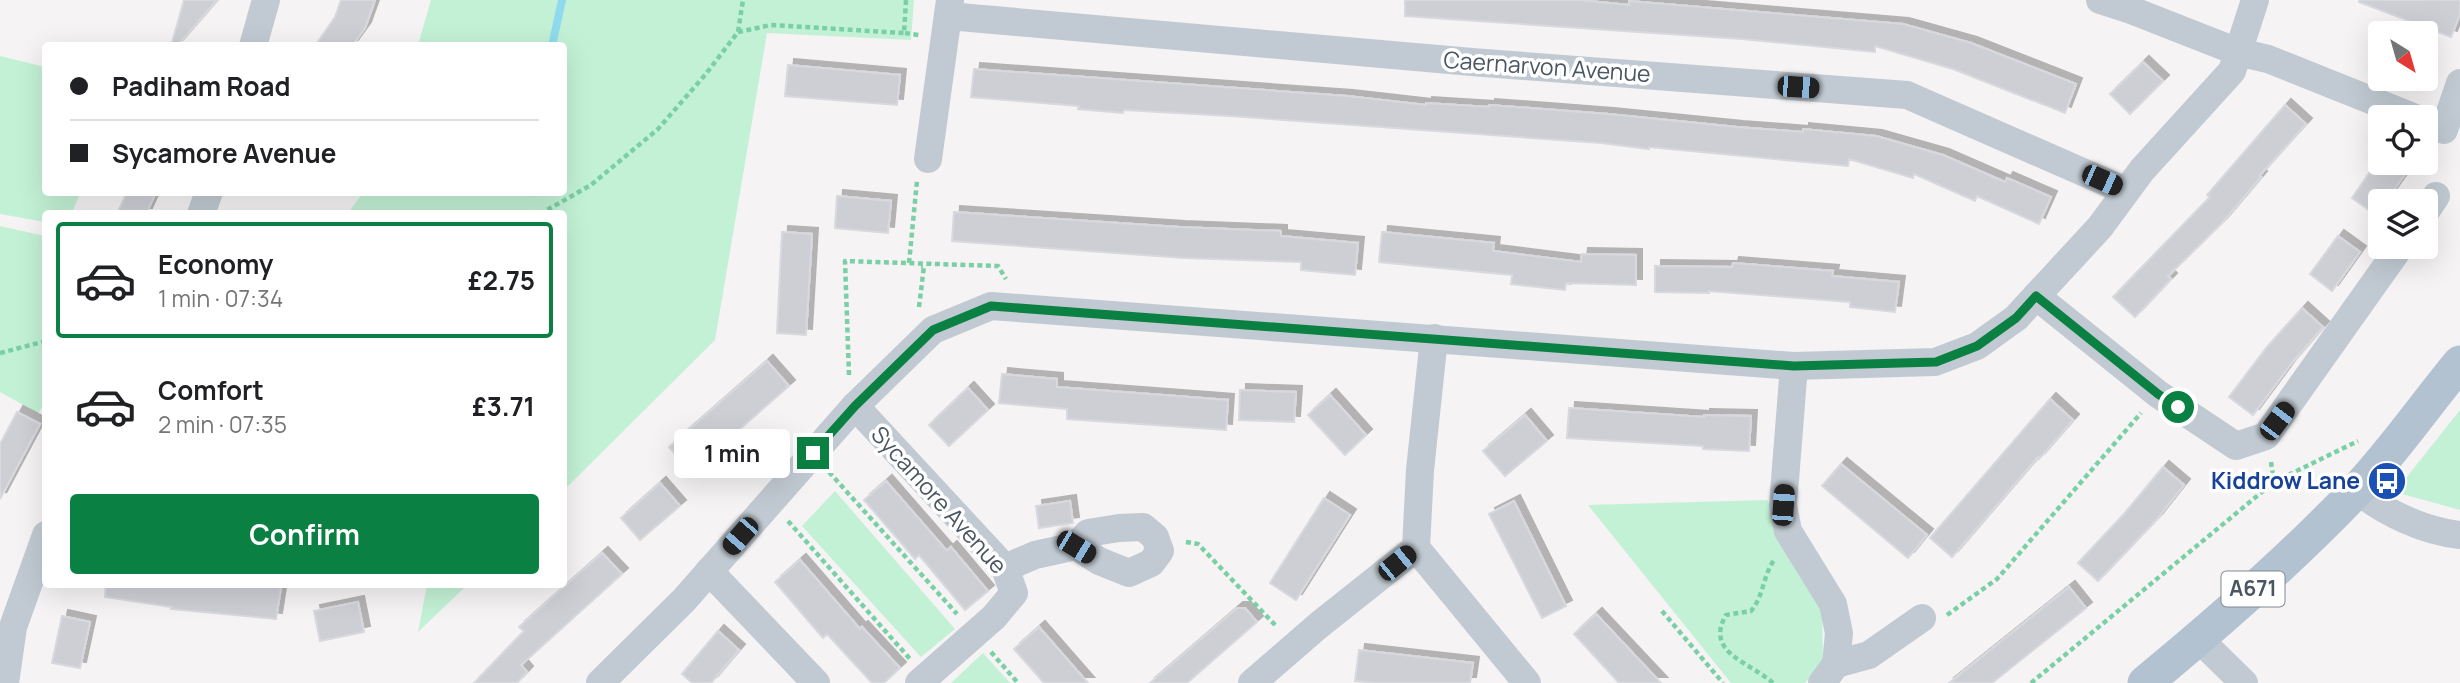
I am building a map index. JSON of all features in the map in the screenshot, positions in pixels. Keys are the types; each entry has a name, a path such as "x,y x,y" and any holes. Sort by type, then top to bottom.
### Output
{"main road":[{"name":"A671","path":"2145,683 2199,639 2357,490 2460,363"}],"street":[{"path":"254,42 266,0"},
{"path":"2099,0 2238,52 2268,59 2383,105"},
{"name":"Sycamore Avenue","path":"600,683 628,673 709,570 853,408 933,330 991,306 1794,366 1936,362 1977,346 2016,318 2100,227 2142,170 2232,71 2255,0"},
{"path":"929,159 948,19"},
{"name":"Caernarvon Avenue","path":"948,19 1907,95 2126,191"},
{"path":"2443,130 2460,83"},
{"path":"2036,296 2158,394 2236,446 2266,436 2391,259"},
{"path":"1434,338 1420,470 1416,548 1527,683"},
{"path":"1794,366 1783,505 1788,531 1833,604 1839,633 1829,673"},
{"name":"Sycamore Avenue","path":"853,408 1005,568 1014,593 994,617 922,680"},
{"path":"2357,490 2374,504 2438,533 2460,535"},
{"path":"1005,568 1035,555 1076,547 1088,533 1119,528 1143,527 1155,537 1160,551 1151,564 1129,573 1099,561 1076,547"},
{"path":"5,683 13,627 42,546"},
{"path":"1252,683 1319,625 1416,548"},
{"path":"709,570 816,683"},
{"path":"1829,673 1869,655 1922,618"},
{"path":"2199,639 2244,683"}],"path":[{"path":"547,210 591,185 657,128 705,75 738,32 743,0"},
{"path":"904,33 906,0"},
{"path":"738,32 771,25 904,33 948,19"},
{"path":"909,263 917,178 929,159"},
{"path":"853,408 845,261 998,266 1023,308"},
{"path":"909,263 924,266 919,309"},
{"path":"0,353 42,342"},
{"path":"1922,618 1945,617 1997,579 2158,394"},
{"path":"2031,683 2274,482 2370,435"},
{"path":"837,481 1018,683"},
{"path":"793,527 922,680"},
{"path":"1155,537 1198,544 1283,633"},
{"path":"1773,683 1726,651 1720,642 1720,625 1726,615 1751,611 1760,601 1773,562 1796,545"},
{"path":"1662,611 1723,683"}],"green space":[{"path":"431,0 914,0 911,40 767,33 715,340 567,487 567,210 350,210 361,196 567,196 567,42 419,42"},
{"path":"0,56 42,66 42,196 79,196 73,210 42,210 42,221 0,214"},
{"path":"0,226 42,235 42,408 38,413 0,392"},
{"path":"2460,410 2460,510 2395,492"},
{"path":"835,491 955,629 921,657 802,526"},
{"path":"1767,500 1822,605 1823,662 1805,683 1731,683 1588,505"},
{"path":"426,588 464,588 418,632"},
{"path":"983,653 1010,683 951,683"}],"building":[{"path":"184,0 217,0 180,42 172,42"},
{"path":"341,0 375,0 365,28 355,42 318,42 335,17"},
{"path":"1405,0 1579,0 1629,5 1629,1 1903,24 1971,43 2076,84 2065,113 1953,69 1875,46 1875,52 1742,39 1405,16"},
{"path":"2460,0 2460,14 2451,37 2438,32 2438,21 2409,21 2359,2"},
{"path":"2143,62 2163,81 2130,114 2110,94"},
{"path":"788,65 900,75 897,105 785,96"},
{"path":"974,69 1347,96 1426,105 1489,105 1737,127 1803,132 1803,129 1876,136 1943,155 2005,182 2007,178 2051,197 2039,224 1977,196 1975,201 1914,174 1913,178 1849,159 1848,166 1601,143 1230,116 1078,109 1079,106 971,97"},
{"path":"2285,105 2306,124 2259,176 2261,177 2222,223 2168,276 2171,279 2135,317 2113,297 2210,197 2207,195"},
{"path":"2368,175 2404,175 2395,189 2368,189 2368,209 2352,198"},
{"path":"125,196 154,196 148,210 119,210"},
{"path":"837,196 891,201 888,233 835,228"},
{"path":"954,212 1281,231 1281,236 1358,243 1355,275 1301,270 1301,262 1184,258 952,241"},
{"path":"782,232 812,234 806,335 777,333"},
{"path":"1382,232 1494,243 1493,251 1581,262 1582,254 1636,255 1636,285 1566,283 1565,290 1511,284 1512,275 1379,262"},
{"path":"2338,236 2360,252 2332,291 2310,274"},
{"path":"1733,263 1833,271 1832,276 1899,282 1895,312 1850,307 1850,302 1709,291 1655,292 1655,266 1732,267"},
{"path":"2302,308 2323,327 2253,415 2229,397 2267,347"},
{"path":"767,361 789,386 691,472 669,447"},
{"path":"1002,374 1057,379 1057,387 1228,400 1226,430 1067,419 1067,409 999,403"},
{"path":"968,388 988,410 949,446 929,425"},
{"path":"1240,390 1296,392 1294,422 1239,420"},
{"path":"1330,395 1366,435 1345,455 1308,415"},
{"path":"2050,399 2073,420 1952,557 1930,538"},
{"path":"1569,408 1704,417 1751,416 1749,451 1567,438"},
{"path":"17,412 40,424 0,499 0,444"},
{"path":"1525,415 1547,441 1505,476 1483,451"},
{"path":"1841,464 1927,535 1908,558 1822,486"},
{"path":"2163,467 2184,485 2157,519 2098,581 2078,563"},
{"path":"886,481 947,551 951,547 988,591 965,610 919,555 915,559 864,500"},
{"path":"660,483 680,506 640,540 621,518"},
{"path":"1324,498 1350,515 1296,600 1270,583"},
{"path":"1070,501 1073,523 1039,528 1036,506"},
{"path":"1514,501 1566,606 1542,618 1489,514"},
{"path":"602,553 622,574 521,665 527,672 517,683 474,683 524,631 519,627 563,588 567,588 567,584"},
{"path":"800,560 860,629 862,627 900,668 884,683 872,683 827,634 823,638 775,582"},
{"path":"2069,587 2086,608 1992,683 1949,683"},
{"path":"106,588 281,588 276,619 171,609 172,607 105,597"},
{"path":"358,602 364,632 320,641 314,611"},
{"path":"1237,608 1245,608 1257,622 1187,683 1150,683"},
{"path":"1596,614 1661,683 1619,683 1574,634"},
{"path":"62,616 90,622 80,668 52,663"},
{"path":"1039,627 1088,683 1044,683 1014,649"},
{"path":"718,631 739,650 711,683 692,683 682,674"},
{"path":"1359,650 1473,663 1470,683 1355,681"}],"waterway":[{"path":"553,42 562,0"}],"place":[{"name":"Kiddrow Lane","path":"2387,481"}],"route":[{"path":"813,453 855,406 933,330 991,306 1794,366 1936,362 1977,346 2016,318 2036,296 2178,407"}]}
